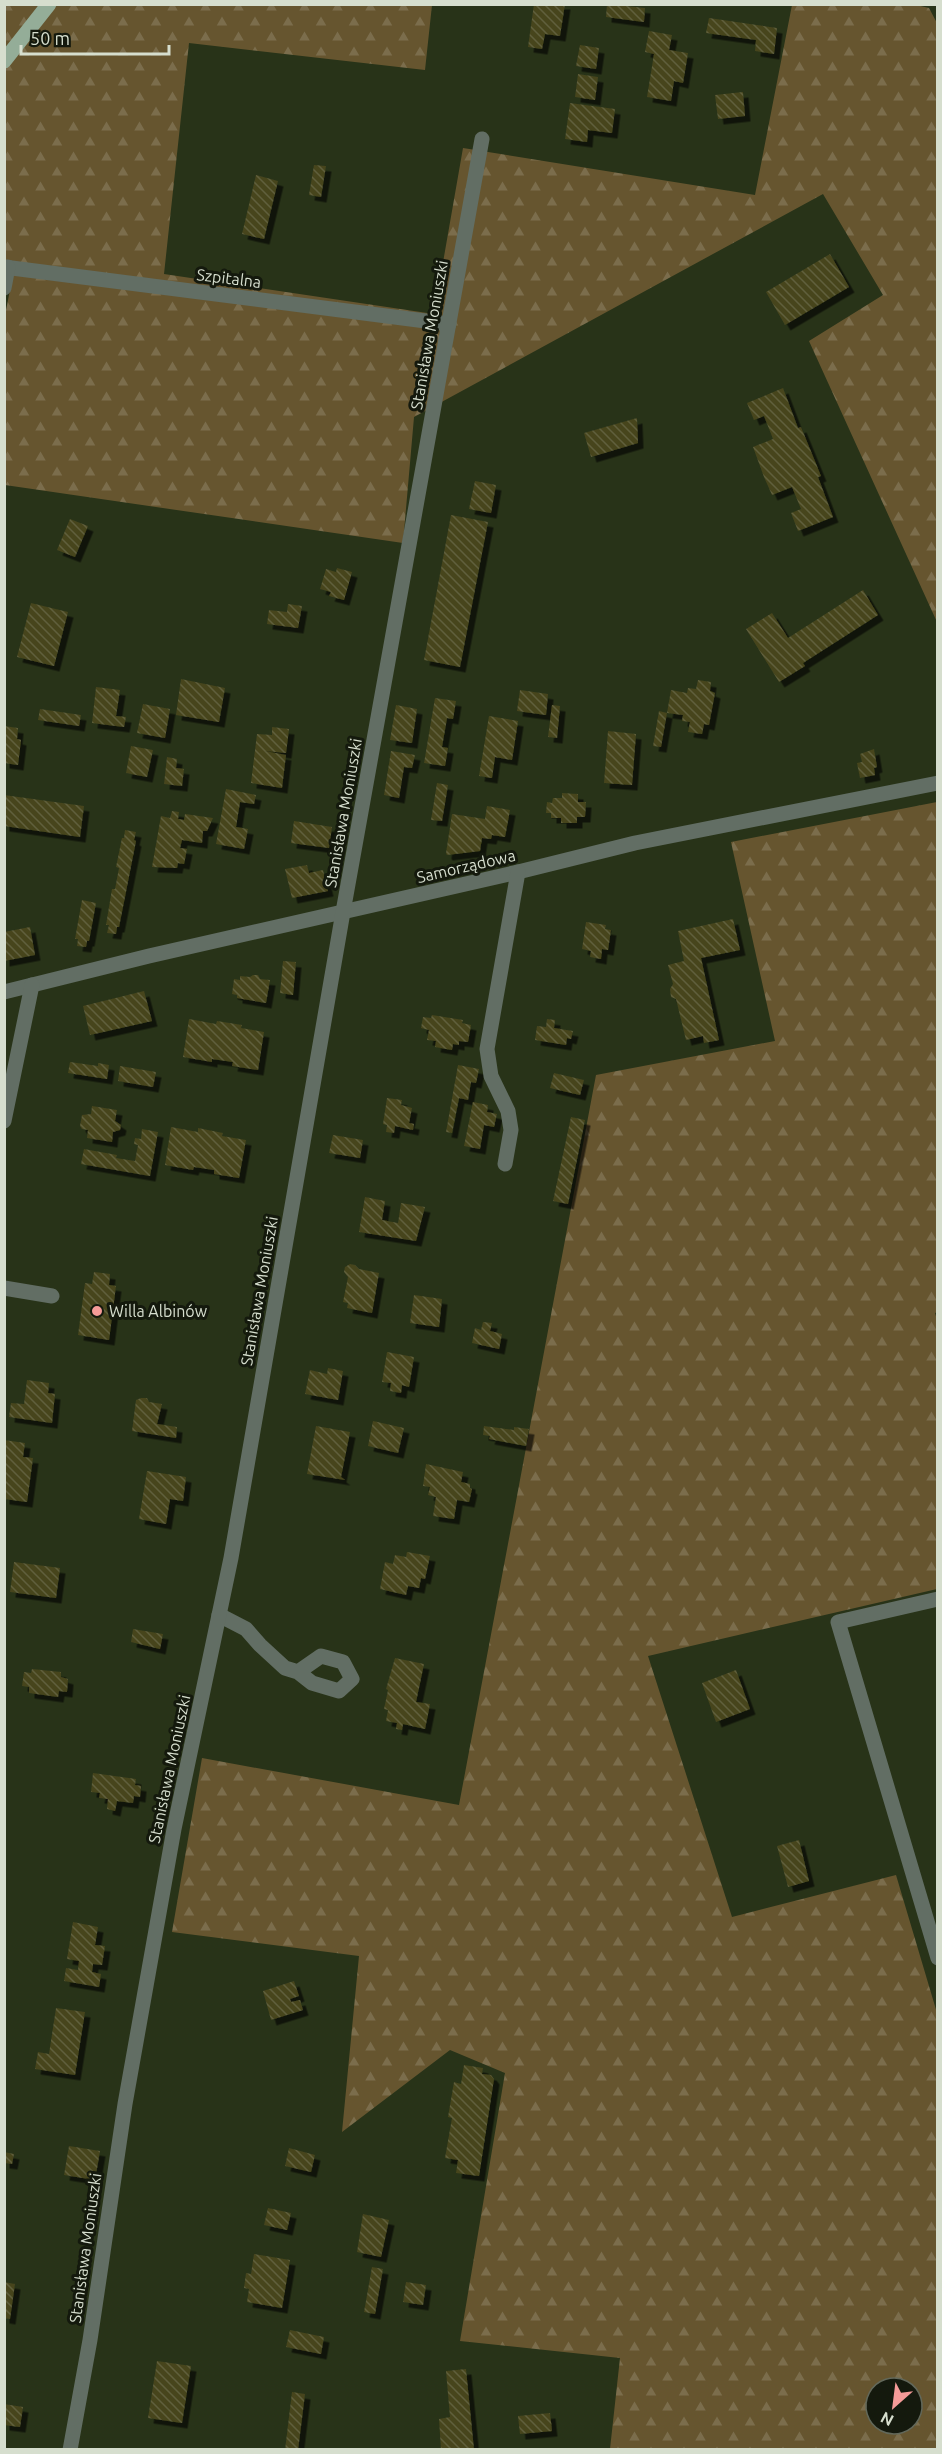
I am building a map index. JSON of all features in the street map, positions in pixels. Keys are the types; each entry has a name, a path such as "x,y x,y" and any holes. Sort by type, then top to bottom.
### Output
{"main road":[{"path":"4,62 49,4"}],"street":[{"name":"Stanisława Moniuszki","path":"70,2450 90,2340 129,2081 174,1829 219,1615 482,139"},
{"name":"Szpitalna","path":"7,267 449,324"},
{"path":"4,288 7,267"},
{"name":"Samorządowa","path":"4,992 635,843 938,783"},
{"path":"505,1164 511,1130 508,1111 491,1076 487,1049 518,872"},
{"path":"4,1121 32,985"},
{"path":"4,1288 52,1296"},
{"path":"938,1599 838,1622 938,1958"},
{"path":"219,1615 246,1629 285,1668 298,1672"}],"green space":[{"path":"912,4 929,8 938,25 937,622 809,341 883,295 823,194 414,417 403,543 5,485 4,320 12,280 4,278 5,5 432,5 425,70 189,43 164,274 434,314 463,148 755,195 792,5"},
{"path":"937,802 938,1312 935,1313 938,1323 937,1589 648,1656 732,1917 896,1875 937,2013 937,2449 610,2449 620,2358 460,2341 505,2073 450,2050 342,2132 359,1956 172,1932 202,1758 459,1805 596,1075 775,1041 731,842"}],"building":[{"path":"534,4 565,4 560,36 545,34 542,49 528,47"},
{"path":"607,4 645,8 644,22 606,17"},
{"path":"709,18 777,28 774,54 755,51 756,40 706,33"},
{"path":"649,31 672,35 669,50 688,53 683,83 674,81 671,101 647,97 654,54 645,52"},
{"path":"580,45 599,48 596,69 576,66"},
{"path":"578,74 598,77 595,100 575,97"},
{"path":"743,92 745,116 718,119 715,95"},
{"path":"570,103 615,109 612,133 588,130 587,142 565,139"},
{"path":"314,165 326,166 321,197 309,195"},
{"path":"256,175 278,181 264,239 242,234"},
{"path":"830,254 849,287 785,325 766,292"},
{"path":"783,388 798,428 801,427 821,476 818,477 833,517 798,531 791,513 801,509 792,487 772,495 764,477 753,447 773,439 764,416 754,420 747,403"},
{"path":"637,418 638,443 591,457 584,433"},
{"path":"475,481 496,485 491,513 469,509"},
{"path":"451,515 488,522 460,667 424,660"},
{"path":"70,519 88,526 75,557 57,550"},
{"path":"337,568 352,572 344,600 329,596 331,592 320,589 326,569 336,572"},
{"path":"863,590 878,615 803,663 805,666 779,682 746,629 772,613 788,638"},
{"path":"31,603 68,612 54,666 17,657"},
{"path":"288,604 302,606 298,628 267,624 269,610 287,612"},
{"path":"181,679 225,688 219,722 176,715"},
{"path":"698,680 711,682 710,691 715,693 709,725 704,724 702,734 688,732 690,722 682,721 683,715 667,713 671,690 687,693 688,688 696,689"},
{"path":"96,687 120,690 116,716 126,717 124,727 92,723"},
{"path":"520,690 548,694 546,715 517,711"},
{"path":"435,698 456,701 453,719 447,718 442,747 448,748 445,766 424,763"},
{"path":"143,704 170,709 165,738 137,733"},
{"path":"396,705 417,709 412,743 390,740"},
{"path":"552,705 560,706 557,738 548,737"},
{"path":"40,709 81,715 79,726 38,720"},
{"path":"659,711 667,713 661,747 653,746"},
{"path":"489,716 518,721 512,760 495,757 492,778 479,776"},
{"path":"4,726 18,728 17,739 21,740 18,765 4,763"},
{"path":"272,727 289,729 286,753 265,751 286,755 282,788 251,783 257,734 272,735"},
{"path":"608,731 636,734 632,785 604,783"},
{"path":"131,746 153,750 147,777 126,773"},
{"path":"874,749 877,767 874,768 875,775 860,778 857,763 862,762 860,754"},
{"path":"391,751 415,755 412,768 404,767 399,798 384,795"},
{"path":"167,757 177,759 176,768 184,769 182,786 164,784"},
{"path":"437,783 448,785 442,821 431,820"},
{"path":"226,789 256,795 254,804 240,802 236,827 248,829 244,849 216,844"},
{"path":"562,793 578,794 578,802 586,802 585,817 577,817 577,823 561,823 561,818 551,818 551,813 546,813 547,802 552,803 553,798 562,798"},
{"path":"4,795 84,806 80,837 4,826"},
{"path":"487,806 510,810 505,837 492,835 491,839 482,838 480,851 447,855 452,814 485,819"},
{"path":"172,811 179,812 178,819 184,820 185,814 213,818 207,831 203,831 202,843 182,840 180,848 187,849 184,864 178,863 177,868 152,867 161,816 170,818"},
{"path":"294,821 332,827 329,848 291,843"},
{"path":"125,830 136,832 134,840 136,841 119,927 117,927 116,934 107,933 109,925 106,925 112,889 115,889 119,868 116,867"},
{"path":"307,865 309,873 323,870 328,891 292,898 285,869"},
{"path":"82,900 96,903 86,947 77,946 78,939 75,939"},
{"path":"733,919 740,950 701,958 719,1040 704,1043 703,1036 686,1040 676,999 671,997 670,989 673,984 668,965 684,961 678,931"},
{"path":"586,922 606,925 605,929 611,930 608,950 602,949 601,959 590,957 591,951 582,949"},
{"path":"30,927 35,955 4,961 4,932"},
{"path":"283,961 296,962 293,995 280,993"},
{"path":"258,975 260,979 270,980 266,1003 237,998 237,995 232,994 234,979 240,980 240,976"},
{"path":"144,991 152,1021 90,1035 83,1006"},
{"path":"432,1015 463,1020 462,1023 471,1025 468,1042 459,1041 459,1045 453,1044 452,1050 435,1047 436,1041 427,1040 429,1030 421,1028 423,1017 431,1018"},
{"path":"189,1019 216,1024 217,1021 242,1025 241,1028 264,1032 258,1070 232,1066 233,1062 212,1059 212,1062 183,1057"},
{"path":"547,1019 555,1020 554,1028 573,1031 571,1039 567,1038 566,1045 535,1040 537,1026 546,1027"},
{"path":"70,1062 98,1066 98,1063 109,1065 107,1079 68,1073"},
{"path":"458,1065 479,1069 476,1083 471,1082 468,1100 459,1098 452,1133 446,1132"},
{"path":"120,1066 156,1072 153,1087 118,1081"},
{"path":"554,1073 584,1080 580,1095 550,1088"},
{"path":"387,1098 402,1100 401,1105 412,1108 409,1123 414,1124 413,1130 395,1126 394,1133 386,1132 387,1125 383,1124"},
{"path":"473,1102 488,1105 487,1112 497,1114 494,1127 484,1125 480,1149 464,1146"},
{"path":"92,1106 117,1110 115,1121 121,1125 120,1130 113,1132 112,1142 87,1138 88,1130 80,1126 82,1115 91,1114"},
{"path":"571,1117 585,1120 568,1204 553,1201"},
{"path":"171,1127 198,1132 198,1128 223,1133 222,1136 246,1140 239,1178 214,1174 214,1170 194,1167 193,1170 165,1165"},
{"path":"142,1129 158,1132 150,1176 81,1164 84,1149 135,1161 138,1145 134,1144 135,1138 141,1139"},
{"path":"333,1135 363,1140 360,1158 329,1153"},
{"path":"365,1197 385,1201 382,1220 398,1223 401,1203 425,1207 416,1241 359,1232"},
{"path":"350,1264 359,1269 379,1273 372,1313 347,1308 348,1303 343,1302 348,1277 344,1272 345,1267"},
{"name":"Willa Albinów","path":"94,1272 110,1274 109,1285 116,1286 109,1340 78,1335 85,1283 92,1284"},
{"path":"414,1295 442,1299 439,1327 410,1323"},
{"path":"483,1322 492,1323 490,1331 502,1334 499,1349 472,1343 475,1328 481,1330"},
{"path":"387,1352 414,1357 409,1387 402,1385 401,1393 390,1391 391,1383 382,1382"},
{"path":"328,1368 343,1371 338,1400 305,1394 310,1370 327,1374"},
{"path":"27,1380 49,1383 48,1393 55,1394 52,1423 9,1417 11,1403 24,1404"},
{"path":"141,1398 162,1404 157,1424 177,1427 176,1438 132,1431 136,1400"},
{"path":"373,1421 404,1428 398,1453 368,1446"},
{"path":"316,1426 350,1432 341,1477 345,1480 307,1474"},
{"path":"484,1426 514,1430 514,1427 529,1429 526,1446 489,1439 490,1436 483,1435"},
{"path":"4,1440 25,1443 23,1457 33,1458 27,1502 4,1499"},
{"path":"426,1464 463,1472 461,1482 470,1484 472,1489 469,1502 457,1500 454,1519 433,1516 436,1497 428,1495 430,1487 423,1486"},
{"path":"147,1471 186,1477 183,1501 170,1499 166,1524 139,1519"},
{"path":"407,1552 430,1556 425,1579 421,1578 419,1588 408,1586 406,1595 380,1589 385,1562 393,1564 395,1555 406,1557"},
{"path":"14,1562 60,1568 56,1598 10,1592"},
{"path":"133,1629 163,1634 160,1649 131,1642"},
{"path":"395,1658 424,1664 416,1702 430,1704 425,1729 403,1724 402,1730 396,1729 397,1723 386,1721 388,1710 384,1709 388,1690 386,1689"},
{"path":"32,1669 61,1672 61,1677 68,1679 67,1692 59,1691 58,1697 29,1693 29,1687 22,1686 24,1672 31,1673"},
{"path":"736,1670 750,1709 716,1722 702,1683"},
{"path":"93,1773 136,1779 135,1785 141,1786 140,1797 134,1796 133,1803 117,1801 115,1811 107,1809 108,1799 99,1798 100,1793 91,1792"},
{"path":"799,1840 809,1881 788,1887 777,1846"},
{"path":"73,1922 98,1927 95,1945 105,1946 102,1965 93,1964 92,1972 101,1974 99,1987 64,1981 66,1968 78,1970 79,1961 67,1959"},
{"path":"294,1981 299,1996 290,1999 291,2002 300,2000 303,2010 271,2020 263,1991"},
{"path":"56,2008 85,2012 75,2075 35,2069 38,2052 49,2054"},
{"path":"464,2065 483,2068 482,2074 491,2075 494,2079 479,2176 456,2173 458,2160 445,2158 452,2118 448,2117 454,2082 461,2084"},
{"path":"69,2146 100,2151 95,2180 64,2175"},
{"path":"289,2148 315,2155 311,2172 285,2166"},
{"path":"4,2152 14,2154 12,2164 4,2163"},
{"path":"268,2208 291,2213 287,2230 264,2225"},
{"path":"363,2214 389,2220 381,2257 357,2252"},
{"path":"254,2254 290,2260 282,2308 247,2302 249,2289 244,2288 246,2273 251,2274"},
{"path":"372,2267 383,2269 375,2314 364,2312"},
{"path":"4,2282 15,2284 10,2319 4,2318"},
{"path":"406,2282 426,2285 423,2305 403,2302"},
{"path":"290,2330 324,2337 321,2354 286,2347"},
{"path":"157,2361 191,2366 182,2423 148,2418"},
{"path":"466,2369 474,2450 441,2450 439,2419 450,2417 446,2371"},
{"path":"292,2392 305,2394 298,2450 285,2450"},
{"path":"4,2404 23,2407 20,2427 4,2425"},
{"path":"550,2413 552,2431 520,2434 518,2416"}],"place":[{"name":"Willa Albinów","path":"97,1311"}]}
